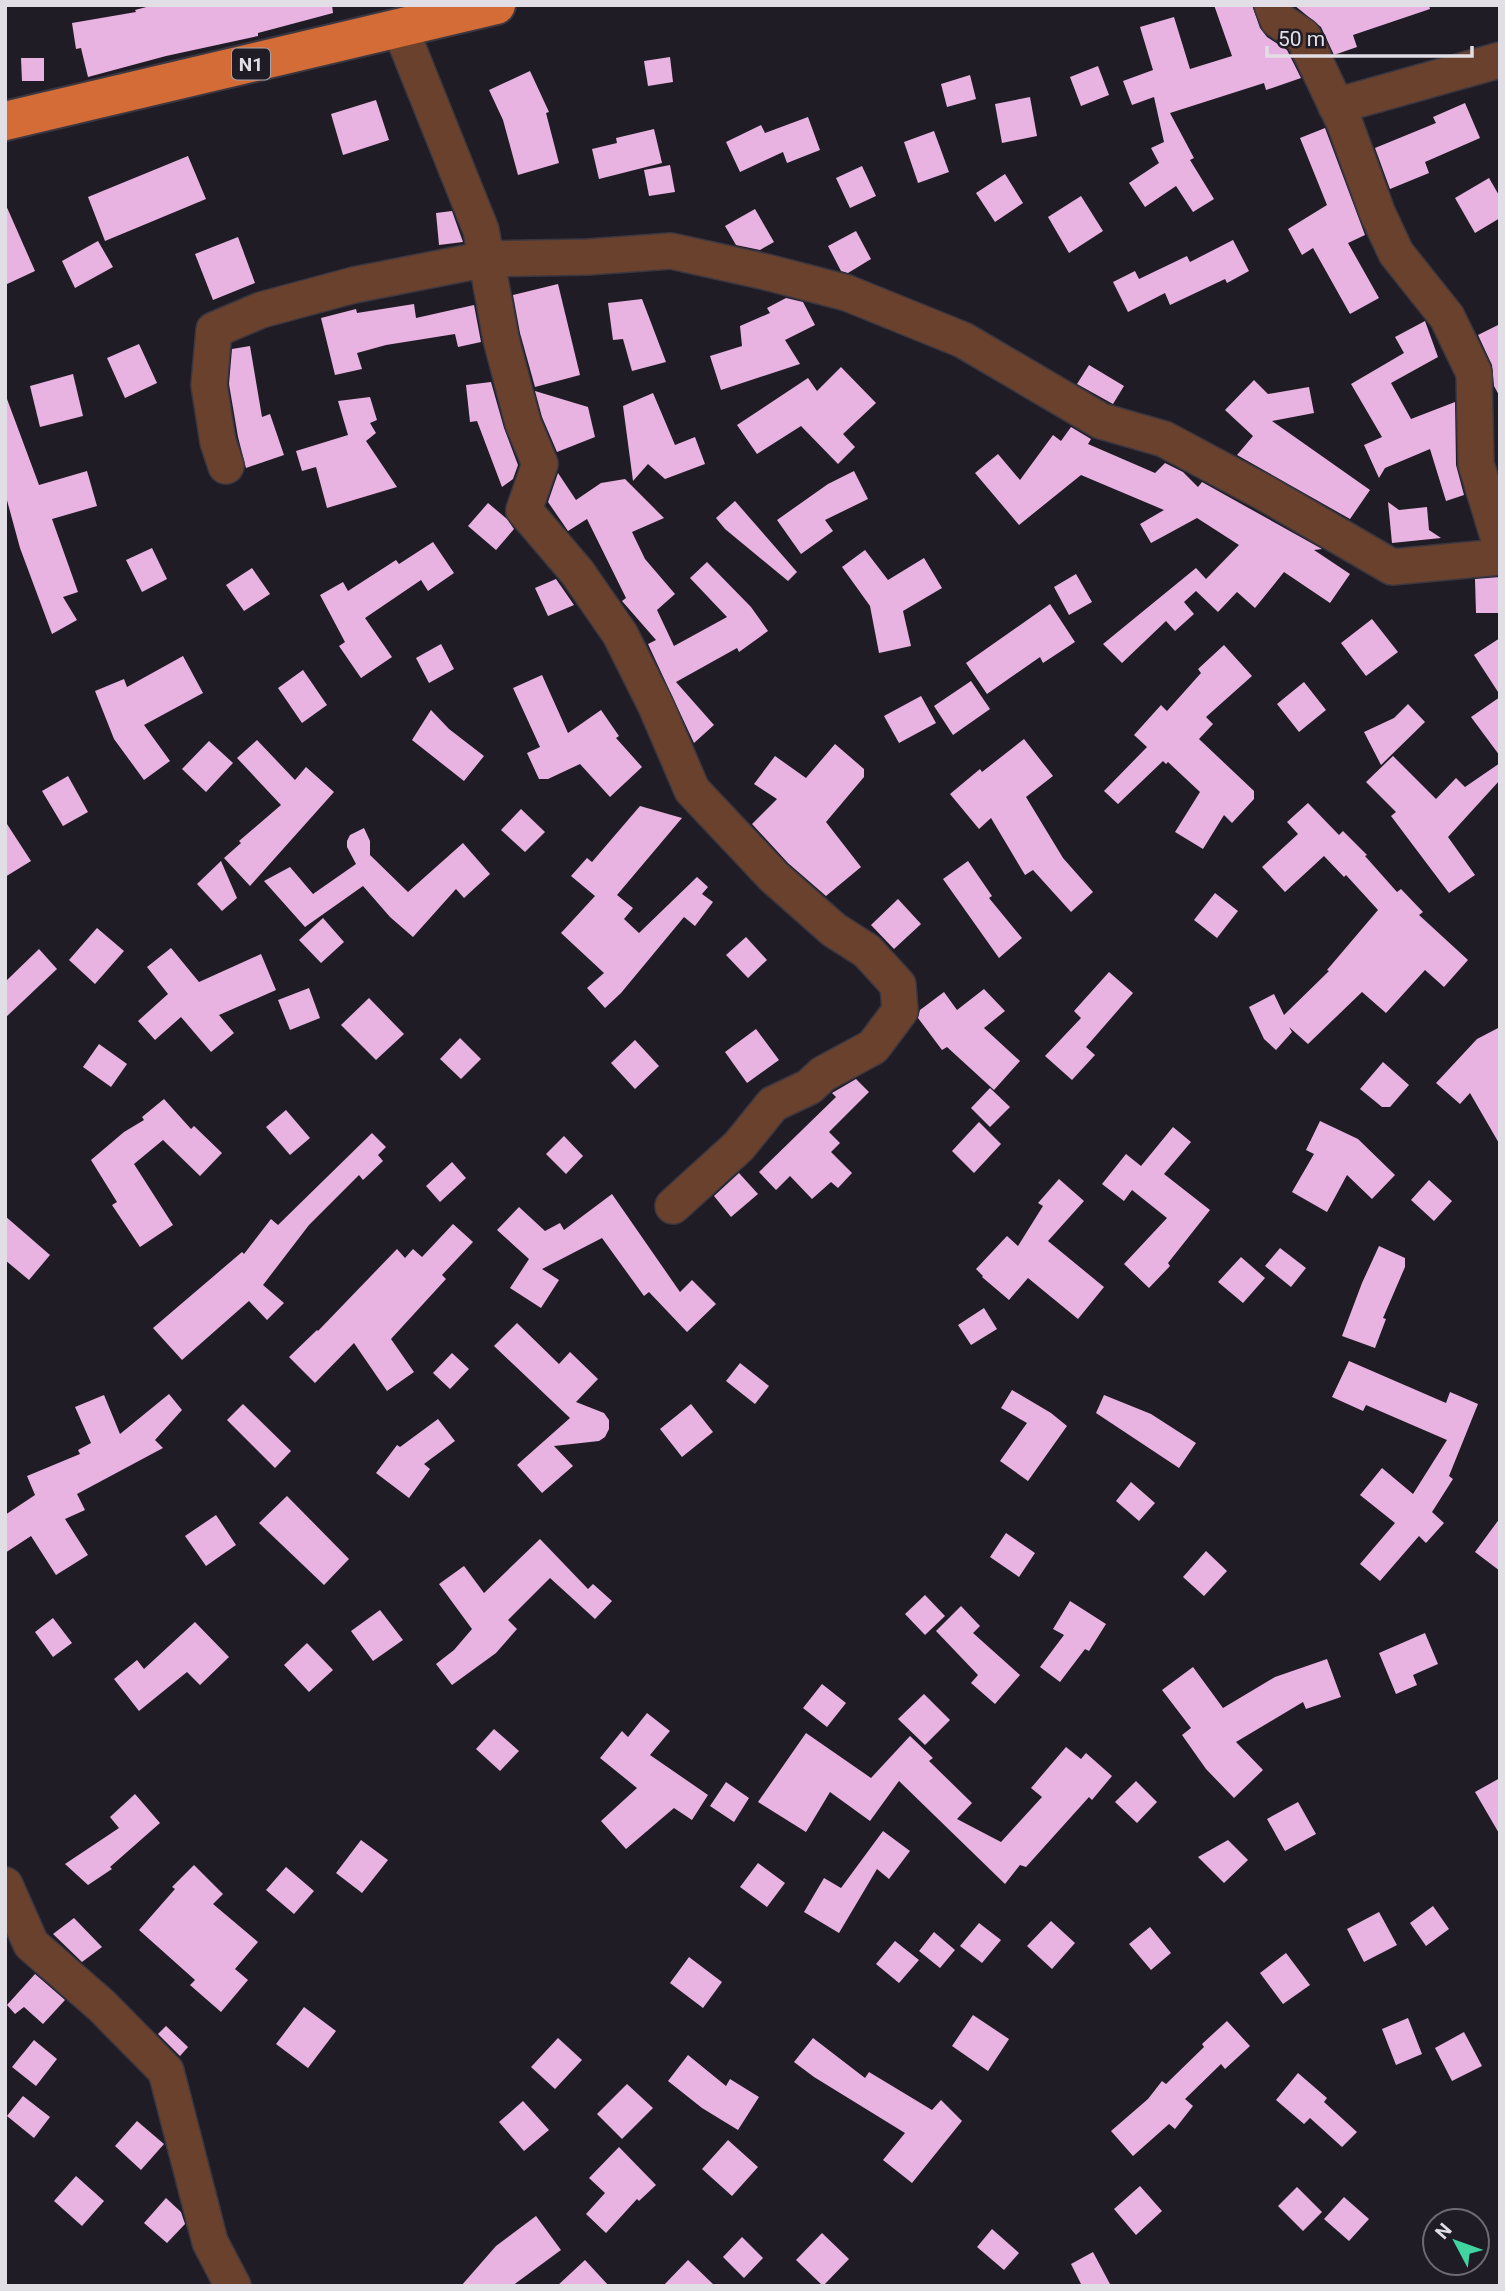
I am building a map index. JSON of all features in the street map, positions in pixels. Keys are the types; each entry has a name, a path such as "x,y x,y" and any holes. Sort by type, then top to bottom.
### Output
{"highway":[{"name":"N1","path":"5,121 496,5"}],"street":[{"path":"1272,5 1278,20 1303,36 1336,106 1396,253 1447,317 1474,373 1476,464 1500,543"},
{"path":"400,28 481,230 501,340 523,423 540,464 524,510 577,572 620,634 656,706 692,790 774,877 834,930 867,951 898,985 900,1011 873,1047 823,1074 809,1087 773,1104 739,1146 673,1206"},
{"path":"1336,106 1500,60"},
{"path":"226,466 218,442 209,384 214,330 261,310 354,285 486,259 588,257 671,251 847,293 962,341 1101,421 1164,439 1265,493 1392,567 1500,557"},
{"path":"5,1885 31,1944 102,2006 166,2071 210,2242 233,2286"}],"building":[{"path":"154,5 332,5 333,13 258,33 258,36 166,56 88,77 81,48 76,49 72,23 136,12 135,10"},
{"path":"1214,5 1252,5 1260,28 1267,37 1287,50 1301,78 1266,90 1264,83 1170,113 1194,158 1190,160 1214,199 1193,212 1176,186 1145,207 1129,183 1159,163 1151,148 1164,142 1154,97 1132,105 1123,81 1153,70 1140,27 1174,17 1190,69 1232,56"},
{"path":"1294,5 1429,5 1430,9 1353,35 1357,47 1334,55 1321,27"},
{"path":"670,57 673,82 648,86 644,61"},
{"path":"21,58 44,58 44,81 22,81"},
{"path":"1098,66 1109,95 1081,106 1070,77"},
{"path":"530,71 549,112 546,113 559,163 518,175 503,120 489,90"},
{"path":"970,75 976,99 947,107 941,84"},
{"path":"1030,97 1037,136 1002,143 995,104"},
{"path":"376,100 389,140 343,155 331,114"},
{"path":"1465,103 1480,138 1425,162 1429,173 1390,189 1375,148 1436,123 1433,117"},
{"path":"808,117 820,150 787,163 783,152 740,172 726,142 761,125 765,133"},
{"path":"1325,128 1365,235 1348,243 1379,298 1350,314 1313,248 1302,255 1288,229 1327,205 1300,138"},
{"path":"654,129 662,163 599,179 592,149 617,143 616,138"},
{"path":"934,131 949,172 918,183 904,142"},
{"path":"188,156 206,199 105,241 88,197"},
{"path":"670,165 675,192 649,196 644,170"},
{"path":"862,166 876,196 850,208 836,178"},
{"path":"1005,174 1023,203 995,222 976,193"},
{"path":"1489,178 1500,197 1500,218 1475,233 1455,198"},
{"path":"1081,196 1103,231 1069,253 1048,217"},
{"path":"5,203 35,271 5,285"},
{"path":"755,209 774,242 760,250 736,245 725,226"},
{"path":"452,211 463,242 439,245 436,213"},
{"path":"856,231 871,259 848,273 841,271 828,246"},
{"path":"238,237 255,283 213,300 195,254"},
{"path":"1233,240 1249,271 1227,283 1225,279 1170,305 1165,293 1128,312 1113,282 1135,271 1139,279 1187,256 1190,262"},
{"path":"98,241 113,267 75,288 62,261"},
{"path":"558,284 580,375 535,387 513,295"},
{"path":"786,298 803,302 815,325 785,340 800,364 721,390 710,356 742,346 740,326 770,313 767,308"},
{"path":"642,299 666,362 632,371 623,339 613,340 608,303"},
{"path":"414,304 416,318 474,305 481,342 458,347 455,334 386,345 357,353 362,369 335,375 321,318 356,309 357,313"},
{"path":"1425,321 1438,357 1391,383 1411,419 1455,402 1456,465 1464,495 1446,501 1430,449 1385,468 1379,478 1364,445 1382,437 1351,384 1404,353 1395,337"},
{"path":"1500,324 1500,397 1494,386 1492,365 1478,335"},
{"path":"139,344 157,383 125,398 107,358"},
{"path":"250,346 262,417 270,414 284,455 246,468 229,384 232,349"},
{"path":"1089,365 1124,386 1113,404 1077,384"},
{"path":"841,367 876,403 843,434 855,447 838,464 801,426 757,454 737,425 808,378 817,391"},
{"path":"73,374 83,416 40,427 30,386"},
{"path":"1254,380 1268,394 1309,387 1314,413 1272,421 1370,490 1350,519 1237,455 1253,436 1225,410"},
{"path":"491,382 518,465 513,479 502,487 477,421 470,422 466,385"},
{"path":"535,391 588,407 595,437 557,452 542,417"},
{"path":"653,393 675,445 695,437 705,464 665,479 648,464 633,481 623,406"},
{"path":"370,397 377,420 370,423 376,433 366,441 397,487 327,508 316,467 302,471 296,451 348,435 338,401"},
{"path":"7,399 39,485 87,471 97,506 52,519 78,592 63,597 77,620 52,634 20,548 5,493"},
{"path":"1071,427 1091,439 1088,444 1155,473 1165,463 1183,472 1198,487 1202,482 1322,549 1314,550 1350,574 1330,603 1284,572 1255,608 1237,592 1218,612 1196,591 1184,602 1194,614 1175,631 1166,621 1122,663 1103,644 1196,568 1206,579 1239,545 1197,518 1151,543 1140,524 1164,510 1081,475 1019,525 975,473 998,454 1020,480 1053,435 1061,441"},
{"path":"854,471 868,499 825,520 833,531 801,554 777,520 828,484"},
{"path":"558,473 576,500 601,483 625,479 664,518 632,532 645,559 675,594 657,610 674,646 727,617 690,578 707,562 751,607 768,631 739,652 737,648 676,682 714,725 694,743 648,644 656,640 622,601 626,598 587,519 568,531 548,502"},
{"path":"735,501 797,572 788,581 725,529 716,518"},
{"path":"1388,502 1399,510 1427,507 1429,530 1441,538 1392,543"},
{"path":"488,503 507,519 514,529 496,550 468,526"},
{"path":"433,542 454,573 428,591 421,580 365,618 392,657 361,678 339,646 345,642 320,595 343,582 348,591 396,560 399,564"},
{"path":"152,548 167,579 142,592 126,560"},
{"path":"865,550 888,580 924,558 942,588 903,611 911,646 879,653 870,606 842,567"},
{"path":"252,568 270,594 244,611 226,585"},
{"path":"1076,574 1092,602 1069,615 1054,587"},
{"path":"1500,577 1500,613 1476,613 1475,579"},
{"path":"556,579 574,605 548,616 535,588"},
{"path":"1050,604 1075,642 1043,663 1040,657 987,694 966,663"},
{"path":"1372,619 1398,652 1366,676 1341,643"},
{"path":"1500,638 1500,695 1474,655"},
{"path":"441,644 454,669 429,683 416,658"},
{"path":"1224,645 1252,676 1206,717 1213,724 1199,739 1254,791 1254,799 1232,823 1224,815 1203,849 1175,832 1200,792 1168,762 1166,764 1163,761 1118,804 1104,791 1147,747 1134,735 1161,705 1167,711 1201,673 1198,669"},
{"path":"183,656 203,693 144,725 170,761 144,780 114,739 95,691 124,679 127,687"},
{"path":"303,670 327,705 302,723 278,688"},
{"path":"542,675 568,733 601,710 619,736 616,738 642,767 610,797 580,764 548,779 539,779 527,753 540,747 513,688"},
{"path":"971,681 990,709 953,735 934,706"},
{"path":"1304,682 1326,710 1299,732 1277,704"},
{"path":"921,696 936,723 899,743 884,716"},
{"path":"1500,697 1500,756 1471,717"},
{"path":"1408,704 1425,722 1381,765 1364,732 1394,718"},
{"path":"431,710 449,729 484,756 464,781 412,740"},
{"path":"1024,739 1053,776 1026,797 1063,858 1093,892 1071,912 1033,870 1025,875 991,818 979,829 950,794 980,769 982,772"},
{"path":"257,740 295,780 306,767 334,792 250,886 224,858 241,843 239,841 281,805 237,758"},
{"path":"209,741 233,763 206,792 182,769"},
{"path":"835,744 864,769 864,777 826,822 861,867 826,896 788,863 752,824 777,799 754,784 775,756 806,778"},
{"path":"1393,756 1436,799 1456,778 1465,787 1500,763 1500,780 1448,837 1475,875 1449,893 1391,816 1396,812 1366,782"},
{"path":"68,776 88,812 63,826 42,791"},
{"path":"1308,803 1339,835 1343,831 1397,892 1401,889 1423,912 1419,915 1468,960 1444,987 1425,970 1386,1013 1362,992 1308,1044 1289,1027 1292,1032 1276,1050 1264,1039 1249,1007 1274,994 1284,1015 1329,971 1327,970 1378,910 1346,875 1344,877 1324,856 1285,892 1262,867 1298,834 1287,822"},
{"path":"640,806 682,818 617,895 633,908 624,919 639,933 697,877 708,887 702,894 713,902 695,926 684,917 621,993 605,1008 587,988 604,973 561,933 595,896 571,876 587,858 592,862"},
{"path":"521,809 545,832 525,852 501,830"},
{"path":"5,821 31,861 5,877"},
{"path":"364,828 370,841 370,855 408,892 463,843 490,874 464,898 456,889 413,937 390,917 363,886 305,927 264,881 290,867 313,894 356,864 347,847 347,841 350,835"},
{"path":"221,861 237,898 222,911 197,884"},
{"path":"968,861 992,896 989,898 1022,938 999,958 943,879"},
{"path":"1215,893 1238,911 1217,938 1194,920"},
{"path":"898,899 921,924 894,949 871,925"},
{"path":"323,918 344,942 321,963 299,940"},
{"path":"97,928 124,951 95,984 69,960"},
{"path":"746,937 767,960 748,978 726,955"},
{"path":"171,948 199,982 261,954 276,990 219,1015 234,1033 211,1052 181,1017 155,1040 138,1021 168,994 147,967"},
{"path":"39,949 57,969 5,1018 5,982"},
{"path":"1109,972 1133,993 1086,1047 1095,1055 1072,1080 1045,1056 1081,1018 1074,1011"},
{"path":"309,988 320,1018 290,1030 278,1000"},
{"path":"984,989 1005,1011 984,1028 1020,1061 994,1090 947,1047 942,1050 918,1018 920,1010 944,992 957,1010"},
{"path":"369,998 404,1034 376,1060 341,1025"},
{"path":"1500,1027 1500,1145 1470,1093 1460,1104 1436,1083 1477,1039"},
{"path":"756,1029 779,1060 747,1083 725,1052"},
{"path":"460,1038 481,1059 461,1079 440,1059"},
{"path":"635,1040 659,1066 635,1089 611,1063"},
{"path":"99,1044 127,1064 111,1087 83,1067"},
{"path":"1383,1062 1409,1085 1390,1107 1382,1107 1360,1089"},
{"path":"856,1079 869,1092 829,1132 840,1143 831,1152 852,1173 838,1188 831,1182 812,1199 790,1176 776,1190 759,1172 836,1097 832,1093"},
{"path":"990,1088 1010,1107 990,1127 971,1108"},
{"path":"164,1099 191,1129 194,1126 222,1153 200,1176 163,1140 134,1164 173,1225 140,1247 112,1205 117,1202 91,1160 124,1132 144,1120 142,1117"},
{"path":"286,1110 310,1138 290,1155 266,1127"},
{"path":"1320,1121 1358,1139 1395,1175 1372,1199 1347,1175 1327,1212 1292,1192 1314,1154 1306,1150"},
{"path":"979,1122 1001,1144 974,1173 952,1151"},
{"path":"1173,1127 1191,1142 1164,1174 1210,1210 1168,1263 1170,1266 1149,1288 1124,1264 1167,1218 1132,1190 1124,1201 1102,1184 1126,1154 1141,1166"},
{"path":"372,1133 386,1147 378,1155 383,1161 363,1180 359,1175 309,1225 263,1285 284,1303 267,1320 249,1301 182,1360 153,1328 242,1252 244,1254 271,1219 278,1225"},
{"path":"564,1136 583,1156 566,1174 546,1154"},
{"path":"452,1162 466,1178 440,1202 426,1186"},
{"path":"739,1173 758,1194 731,1217 714,1196"},
{"path":"1059,1179 1084,1201 1048,1241 1104,1287 1078,1319 1028,1278 1009,1300 976,1269 1007,1236 1018,1246 1043,1206 1038,1203"},
{"path":"1429,1180 1452,1201 1434,1221 1411,1200"},
{"path":"612,1194 680,1292 692,1280 716,1304 687,1332 649,1292 644,1296 602,1238 542,1269 559,1280 541,1308 510,1288 529,1259 497,1230 519,1207 545,1231 560,1223 564,1230"},
{"path":"5,1216 50,1255 29,1280 5,1260"},
{"path":"453,1224 473,1242 442,1275 446,1279 391,1339 414,1372 387,1391 354,1343 315,1383 289,1357 318,1331 397,1249 405,1258 413,1249 422,1257"},
{"path":"1379,1246 1405,1258 1405,1267 1383,1318 1386,1319 1375,1348 1342,1336"},
{"path":"1280,1248 1306,1268 1291,1287 1265,1266"},
{"path":"1241,1257 1265,1278 1243,1303 1218,1282"},
{"path":"984,1308 997,1329 971,1345 958,1325"},
{"path":"517,1323 559,1364 570,1352 598,1379 576,1402 604,1413 609,1420 609,1429 599,1441 554,1446 573,1466 542,1493 517,1465 570,1418 494,1346"},
{"path":"452,1353 469,1369 450,1389 433,1373"},
{"path":"1349,1361 1446,1403 1450,1392 1478,1404 1449,1476 1453,1479 1432,1512 1444,1523 1426,1543 1419,1536 1380,1581 1360,1564 1395,1523 1360,1495 1382,1468 1413,1494 1447,1440 1366,1405 1363,1411 1332,1397"},
{"path":"740,1363 769,1386 755,1404 726,1381"},
{"path":"1012,1390 1051,1413 1067,1426 1028,1481 1000,1461 1027,1423 1001,1408"},
{"path":"169,1394 182,1410 155,1440 163,1448 77,1494 85,1510 65,1519 88,1555 56,1575 31,1536 5,1553 5,1515 35,1495 27,1476 80,1454 78,1450 91,1443 75,1407 104,1395 120,1434"},
{"path":"1104,1395 1151,1414 1196,1443 1179,1468 1096,1413"},
{"path":"243,1404 291,1451 275,1468 227,1420"},
{"path":"691,1404 713,1432 682,1457 660,1429"},
{"path":"438,1419 455,1441 424,1464 430,1469 409,1498 376,1473 397,1445 400,1447"},
{"path":"1131,1482 1155,1503 1139,1521 1116,1501"},
{"path":"287,1496 349,1559 324,1585 259,1523"},
{"path":"216,1515 236,1545 206,1566 185,1536"},
{"path":"1500,1518 1500,1571 1475,1552"},
{"path":"1006,1533 1035,1553 1019,1577 990,1557"},
{"path":"540,1539 588,1589 593,1584 612,1601 595,1619 550,1578 508,1620 517,1629 496,1653 452,1685 436,1664 454,1650 472,1629 439,1584 464,1566 484,1593"},
{"path":"1206,1551 1227,1571 1204,1596 1183,1577"},
{"path":"925,1595 945,1616 925,1635 905,1614"},
{"path":"1070,1601 1106,1624 1089,1651 1085,1649 1060,1682 1040,1667 1064,1635 1053,1629"},
{"path":"961,1606 980,1626 973,1633 1020,1675 995,1704 971,1683 978,1675 936,1631"},
{"path":"380,1610 403,1640 373,1661 351,1631"},
{"path":"53,1618 72,1643 53,1657 35,1632"},
{"path":"195,1622 229,1657 200,1685 187,1672 139,1711 114,1679 137,1660 144,1669"},
{"path":"1425,1633 1438,1664 1413,1675 1417,1685 1396,1694 1379,1653"},
{"path":"307,1643 333,1670 309,1692 284,1665"},
{"path":"1327,1659 1341,1697 1306,1709 1303,1702 1236,1742 1263,1770 1234,1798 1206,1769 1182,1735 1191,1728 1162,1690 1193,1667 1223,1708 1275,1677"},
{"path":"822,1684 846,1703 827,1727 803,1708"},
{"path":"924,1694 950,1720 925,1745 898,1719"},
{"path":"647,1713 670,1731 650,1755 708,1795 692,1820 674,1808 626,1849 601,1821 637,1788 600,1758 622,1731 628,1737"},
{"path":"494,1729 519,1751 500,1771 476,1749"},
{"path":"806,1733 871,1778 910,1736 933,1758 929,1761 972,1803 957,1819 1001,1842 1042,1797 1031,1788 1066,1747 1081,1759 1086,1753 1112,1776 1092,1800 1089,1797 1026,1867 1020,1865 1005,1884 899,1781 870,1821 830,1792 806,1832 758,1802"},
{"path":"1500,1778 1500,1835 1475,1792"},
{"path":"1136,1781 1157,1802 1137,1823 1115,1802"},
{"path":"726,1782 749,1798 734,1822 710,1806"},
{"path":"135,1794 160,1823 110,1867 112,1869 88,1885 65,1864 119,1828 110,1817"},
{"path":"1298,1802 1316,1834 1285,1851 1267,1819"},
{"path":"883,1831 910,1851 889,1879 877,1869 839,1933 804,1912 824,1878 841,1888"},
{"path":"361,1840 388,1860 362,1893 336,1873"},
{"path":"1228,1840 1248,1860 1224,1883 1198,1857"},
{"path":"758,1863 785,1883 767,1907 740,1887"},
{"path":"194,1865 223,1894 213,1904 258,1942 235,1969 248,1980 221,2012 190,1985 195,1980 139,1930 175,1889 172,1887"},
{"path":"286,1867 314,1891 294,1914 266,1890"},
{"path":"1433,1906 1449,1929 1426,1946 1410,1923"},
{"path":"1379,1912 1397,1945 1364,1962 1347,1929"},
{"path":"74,1918 102,1947 82,1962 53,1934"},
{"path":"1051,1921 1075,1943 1052,1969 1027,1946"},
{"path":"979,1923 1001,1940 982,1963 960,1946"},
{"path":"1150,1927 1171,1953 1151,1970 1129,1944"},
{"path":"934,1932 955,1950 940,1968 919,1951"},
{"path":"895,1941 919,1960 899,1983 876,1964"},
{"path":"1286,1953 1310,1985 1283,2004 1260,1973"},
{"path":"689,1957 722,1982 703,2008 670,1983"},
{"path":"35,1974 65,2000 43,2024 24,2007 15,2014 7,2005"},
{"path":"304,2007 336,2031 308,2068 276,2044"},
{"path":"973,2015 1009,2039 988,2071 952,2046"},
{"path":"1408,2018 1422,2054 1396,2065 1382,2029"},
{"path":"1227,2021 1250,2046 1225,2069 1221,2064 1185,2099 1193,2106 1175,2129 1169,2124 1133,2156 1111,2131 1148,2099 1162,2081 1166,2084"},
{"path":"166,2026 188,2047 180,2056 158,2034"},
{"path":"1464,2032 1482,2066 1452,2081 1435,2048"},
{"path":"558,2038 582,2060 555,2089 531,2067"},
{"path":"813,2038 865,2078 869,2072 932,2110 941,2100 962,2121 912,2183 883,2160 905,2133 794,2062"},
{"path":"34,2040 57,2059 36,2086 12,2067"},
{"path":"688,2055 726,2086 730,2079 759,2097 738,2130 702,2108 668,2081"},
{"path":"1298,2073 1327,2098 1324,2102 1357,2132 1342,2147 1310,2118 1304,2124 1276,2100"},
{"path":"627,2084 653,2108 622,2139 597,2114"},
{"path":"23,2096 50,2117 34,2138 7,2116"},
{"path":"523,2101 549,2130 524,2151 499,2122"},
{"path":"137,2121 164,2144 141,2170 115,2146"},
{"path":"728,2140 758,2167 732,2196 702,2169"},
{"path":"619,2147 656,2185 639,2201 637,2199 606,2233 586,2214 605,2193 589,2178"},
{"path":"76,2176 104,2201 82,2226 54,2201"},
{"path":"1140,2186 1162,2211 1136,2235 1114,2209"},
{"path":"1297,2187 1322,2212 1303,2231 1278,2206"},
{"path":"1344,2197 1369,2219 1349,2241 1324,2219"},
{"path":"166,2198 181,2212 185,2224 167,2243 144,2223"},
{"path":"536,2216 561,2250 512,2286 461,2286 496,2246"},
{"path":"992,2229 1019,2253 1004,2270 977,2247"},
{"path":"822,2233 849,2259 823,2286 796,2260"},
{"path":"742,2237 763,2258 744,2278 723,2257"},
{"path":"1093,2252 1111,2286 1082,2286 1071,2264"},
{"path":"585,2260 609,2286 557,2286"},
{"path":"688,2260 715,2286 663,2286"}]}
